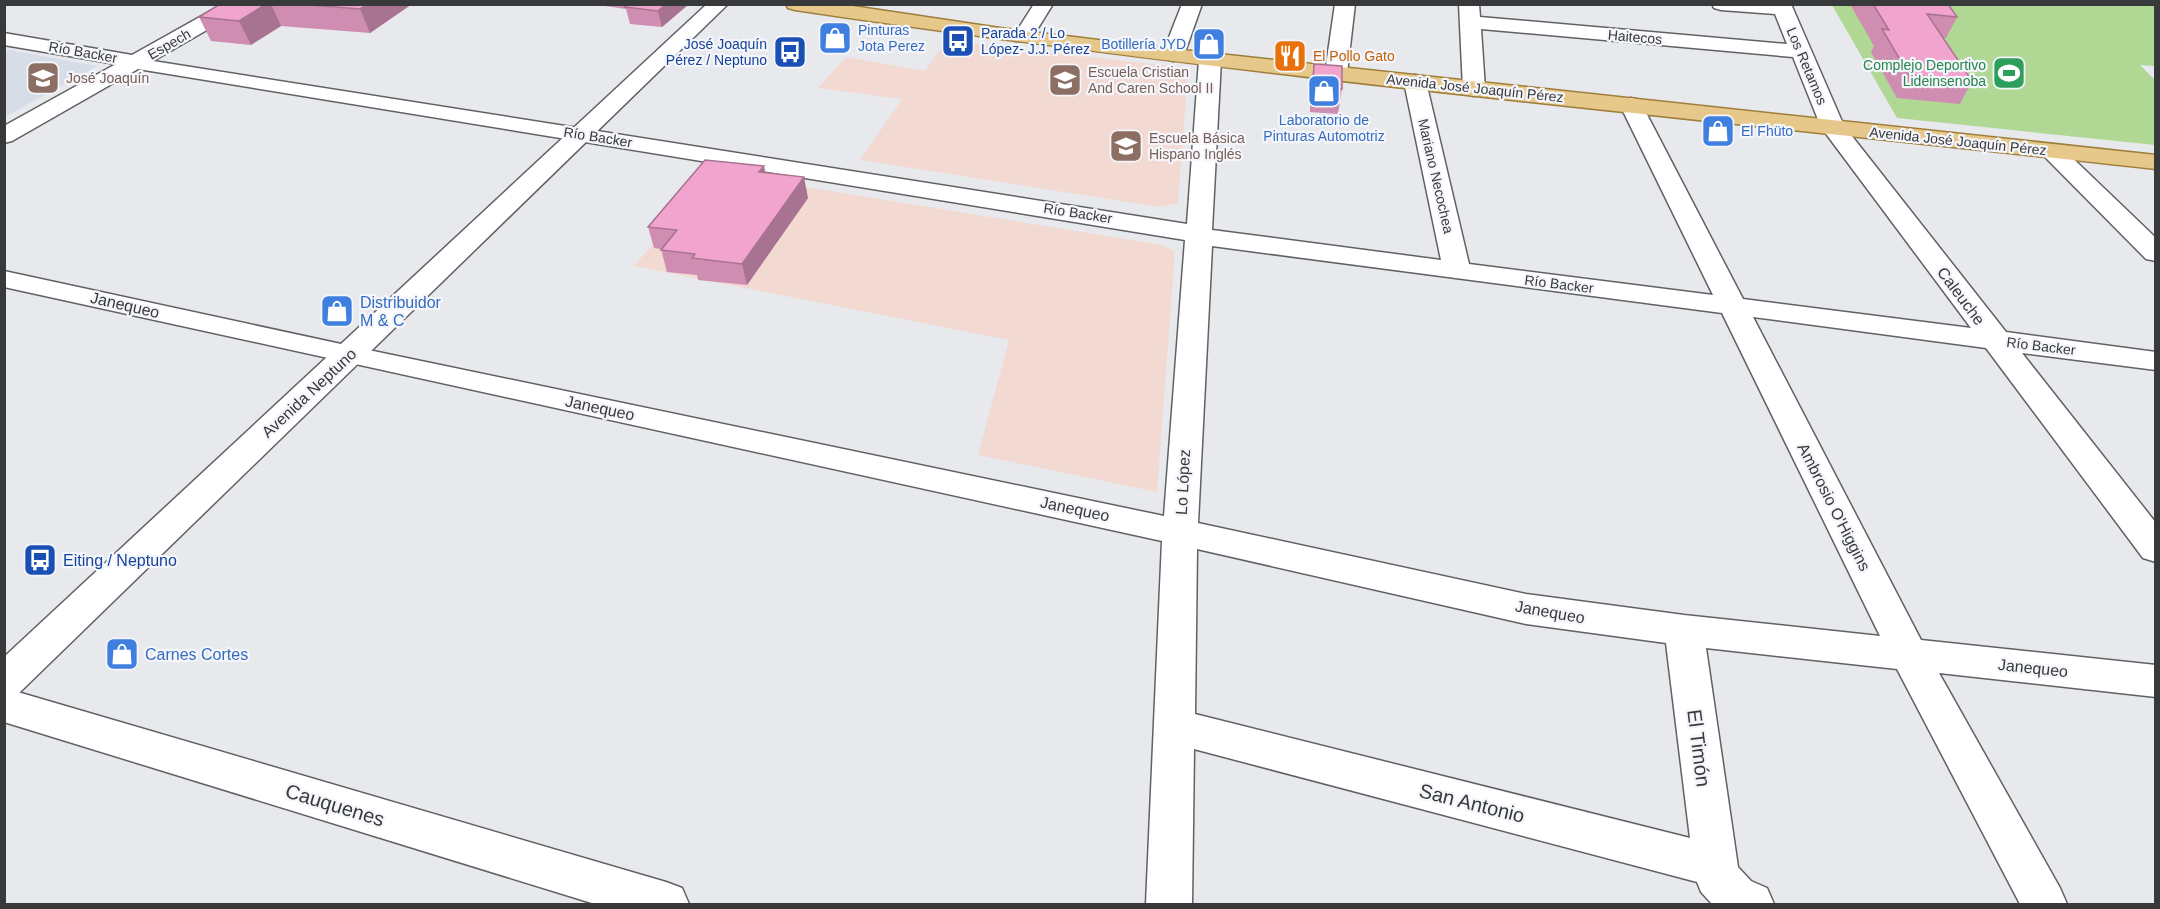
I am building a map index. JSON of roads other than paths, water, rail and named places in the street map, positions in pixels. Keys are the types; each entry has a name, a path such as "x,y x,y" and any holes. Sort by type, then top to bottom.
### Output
{"main road":[{"name":"Avenida José Joaquín Pérez","path":"795,4 1023,37 1210,60 2156,162"}],"street":[{"name":"Espech","path":"4,136 238,4"},
{"name":"Avenida Neptuno","path":"4,682 719,4"},
{"path":"1023,37 1044,4"},
{"path":"1173,55 1192,4"},
{"path":"1336,73 1345,4"},
{"path":"1721,4 1782,7"},
{"name":"Los Retamos","path":"1782,7 1833,127"},
{"path":"1470,13 1474,88"},
{"name":"Haitecos","path":"1470,13 1580,23 1800,51"},
{"name":"Río Backer","path":"4,39 1170,228 1197,235 2156,361"},
{"name":"Lo López","path":"1169,904 1180,532 1197,235 1210,60"},
{"name":"Mariano Necochea","path":"1415,82 1457,270"},
{"name":"Ambrosio O'Higgins","path":"1631,105 1909,655 2044,904"},
{"name":"Caleuche","path":"1833,127 2156,549"},
{"path":"2053,152 2156,253"},
{"name":"Janequeo","path":"4,279 1180,532 1526,609 1683,630 2156,681"},
{"name":"El Timón","path":"1683,630 1715,866"},
{"name":"Cauquenes","path":"4,705 666,904"},
{"name":"San Antonio","path":"1174,726 1715,866"},
{"path":"1715,866 1725,889 1735,897 1751,904"}],"place":[{"name":"Pinturas Jota Perez","path":"835,38"},
{"name":"Parada 2 / Lo López- J.J. Pérez","path":"958,41"},
{"name":"Botillería JYD","path":"1209,44"},
{"name":"José Joaquín Pérez / Neptuno","path":"790,52"},
{"name":"El Pollo Gato","path":"1290,56"},
{"name":"Complejo Deportivo Lideinsenoba","path":"2009,73"},
{"name":"José Joaquín","path":"43,78"},
{"name":"Escuela Cristian And Caren School II","path":"1065,80"},
{"name":"Laboratorio de Pinturas Automotriz","path":"1324,91"},
{"name":"El Fhüto","path":"1718,131"},
{"name":"Escuela Básica Hispano Inglés","path":"1126,146"},
{"name":"Distribuidor M & C","path":"337,311"},
{"name":"Eiting / Neptuno","path":"40,560"},
{"name":"Carnes Cortes","path":"122,654"}]}
